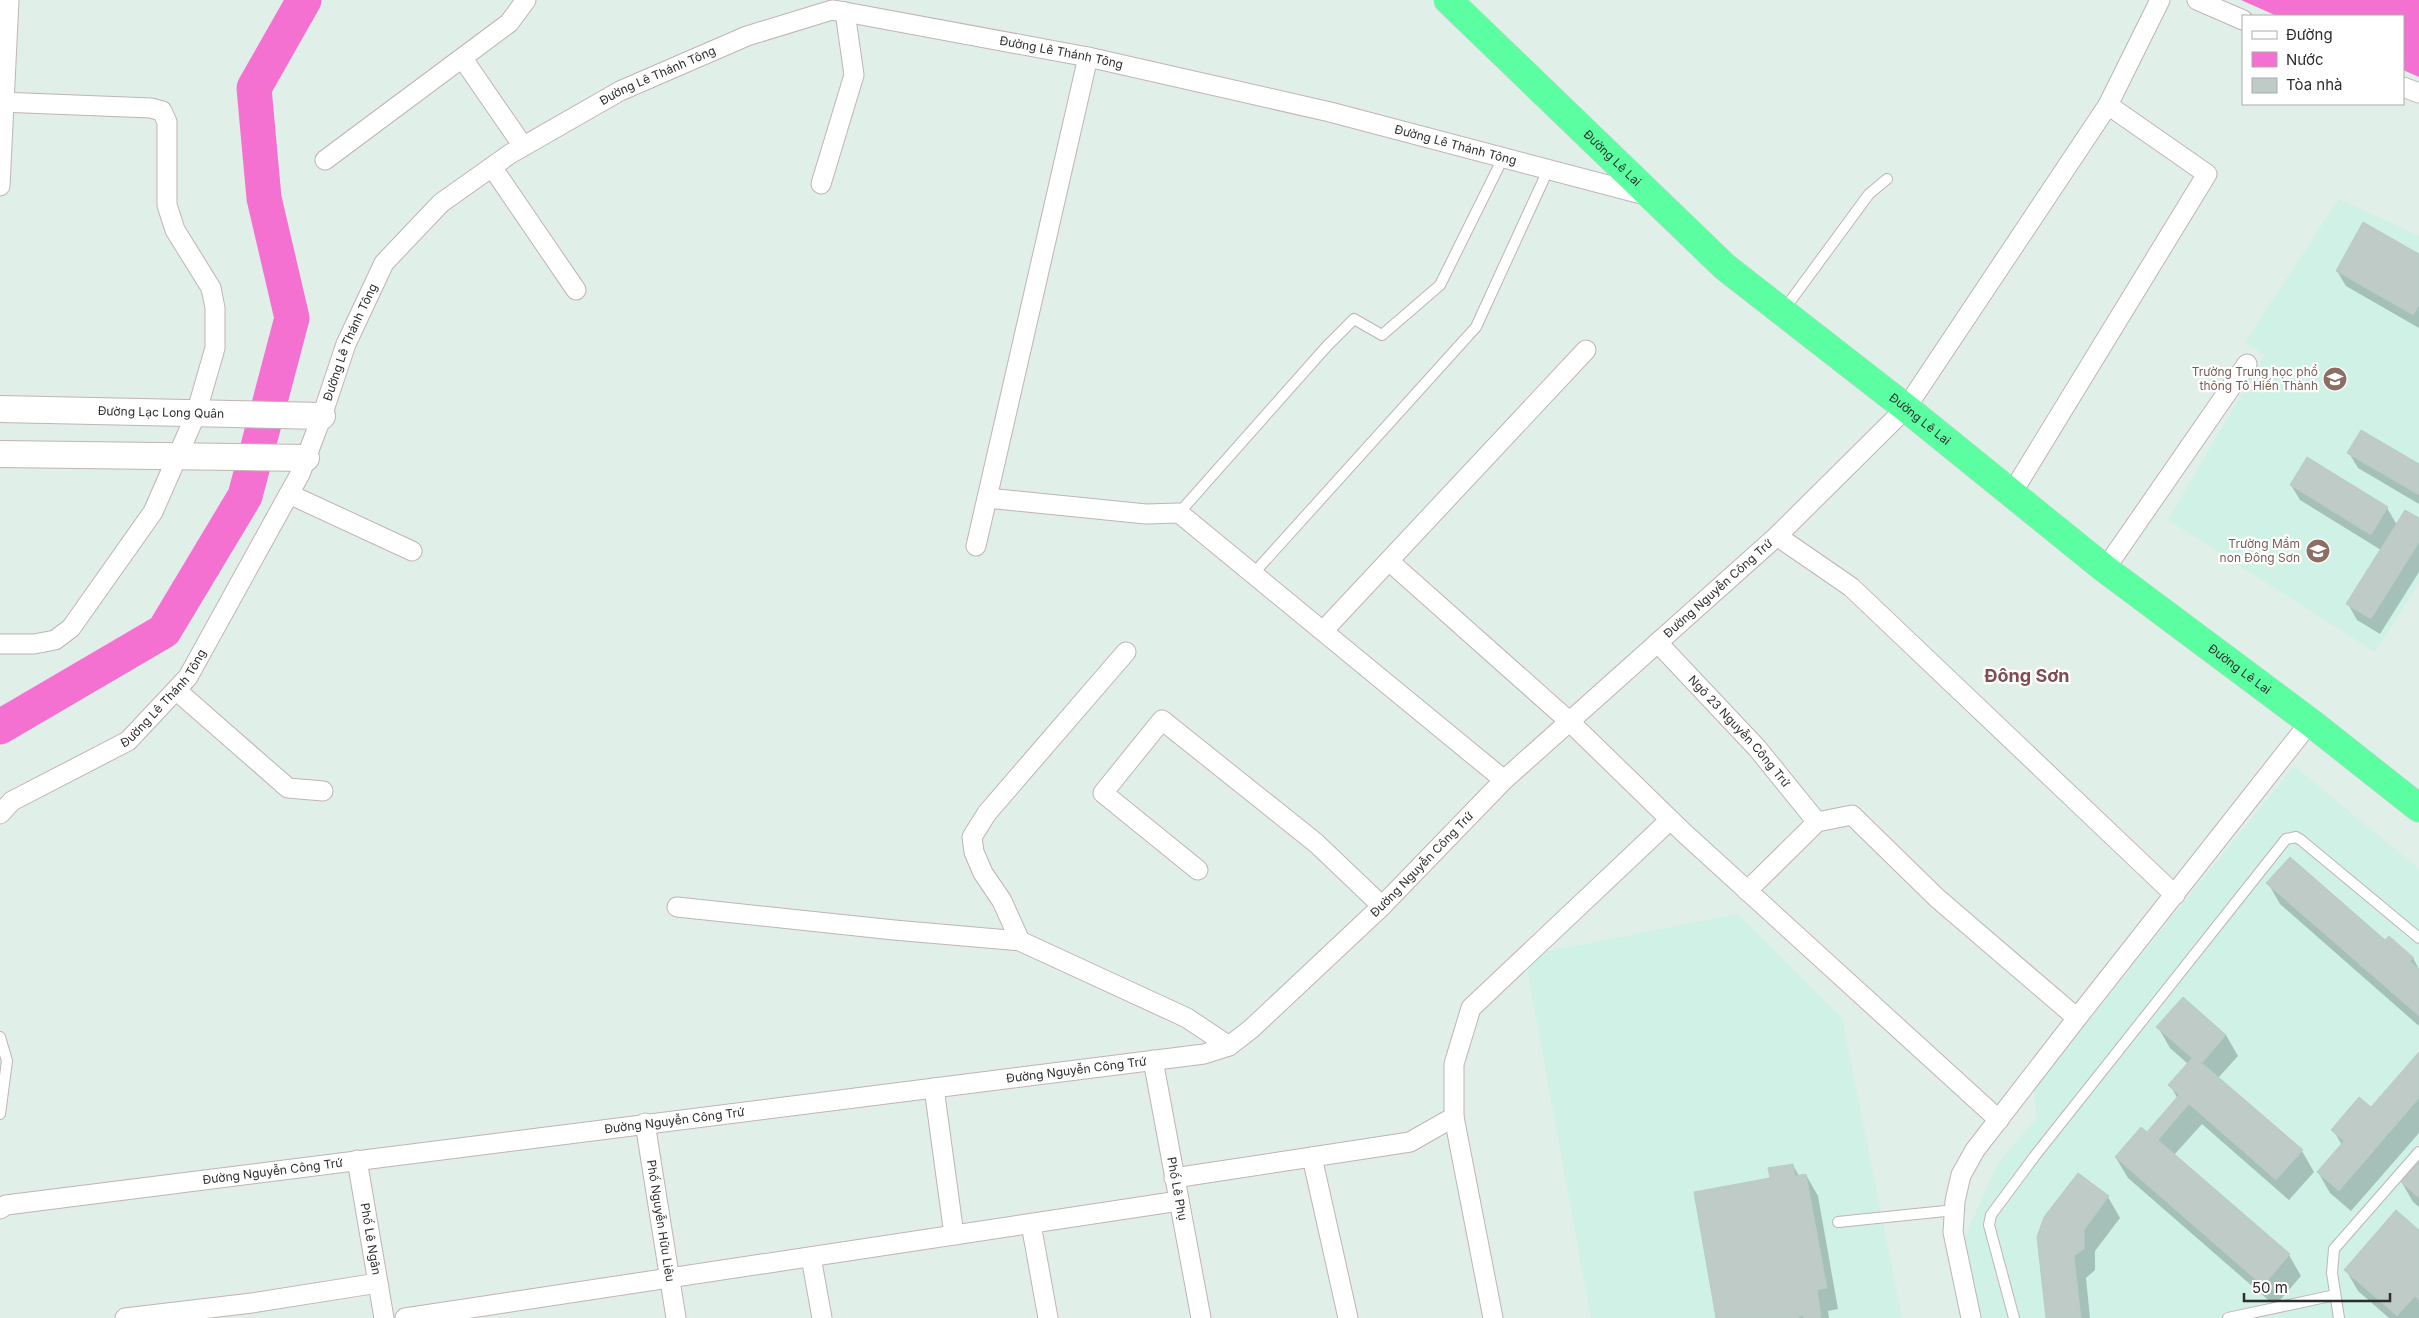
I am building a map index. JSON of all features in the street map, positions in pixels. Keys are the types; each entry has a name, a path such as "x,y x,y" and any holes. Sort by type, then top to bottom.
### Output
{"highway":[{"name":"Đường Lê Lai","path":"1448,0 1725,267 1906,408 2105,569 2310,722 2419,808"}],"street":[{"path":"0,186 2,102 9,0"},
{"path":"325,160 509,23 526,0"},
{"name":"Đường Nguyễn Công Trứ","path":"0,1210 6,1205 1204,1054 1229,1046 1251,1029 1382,906 1504,780 1777,536 1906,408 2108,105 2160,0"},
{"path":"2198,0 2242,20"},
{"name":"Đường Lê Thánh Tông","path":"0,814 12,801 128,741 188,677 289,494 306,458 322,416 346,344 384,263 441,203 523,146 620,91 747,36 832,10 845,12 1088,57 1330,112 1652,196"},
{"path":"820,184 854,75 845,12"},
{"path":"976,546 1088,57"},
{"path":"463,59 523,146"},
{"path":"2404,87 2419,93"},
{"path":"0,644 34,644 55,640 71,628 153,512 179,455 207,414 214,348 214,308 211,288 175,230 167,205 167,122 162,111 151,108 2,102"},
{"path":"2012,493 2207,174 2108,105"},
{"path":"492,167 576,290"},
{"path":"1323,631 1586,350"},
{"path":"2105,569 2247,364"},
{"name":"Đường Lạc Long Quân","path":"0,409 322,416"},
{"path":"0,454 306,458"},
{"path":"289,494 412,551"},
{"path":"988,498 1146,514 1179,513 1504,780"},
{"path":"1777,536 1851,587 2175,895"},
{"path":"1389,561 1570,722 1670,820 1999,1120"},
{"name":"Ngõ 23 Nguyễn Công Trứ","path":"1658,643 1717,703 1757,748 1817,822"},
{"path":"1020,941 1002,901 983,873 974,852 972,837 987,813 1126,652"},
{"path":"176,690 288,788 323,791"},
{"path":"1198,870 1103,793 1162,720 1316,843 1382,906"},
{"path":"1971,1318 1953,1232 1954,1210 1961,1175 1975,1150 2310,722"},
{"path":"1747,891 1817,822 1852,815 1937,898 2077,1018"},
{"path":"1493,1318 1454,1117 1454,1064 1471,1008 1670,820"},
{"path":"677,907 1020,941 1187,1018 1229,1046"},
{"name":"Phố Lê Phụ","path":"1153,1060 1200,1318"},
{"path":"934,1088 954,1235"},
{"path":"1174,1178 1410,1142 1454,1117"},
{"name":"Phố Nguyễn Hữu Liêu","path":"645,1124 676,1318"},
{"path":"1312,1157 1348,1318"},
{"name":"Phố Lê Ngân","path":"357,1160 384,1318"},
{"path":"405,1318 522,1309 670,1278 1178,1202"},
{"path":"1031,1224 1048,1318"},
{"path":"811,1257 822,1318"},
{"path":"125,1318 253,1311 378,1283"}],"lane":[{"path":"1179,513 1354,318 1382,335 1440,284 1504,158"},
{"path":"1253,574 1476,327 1548,170"},
{"path":"1782,312 1869,194 1886,179"},
{"path":"2014,1318 1990,1225 1991,1215 2286,839 2296,837 2301,840 2419,938"},
{"path":"0,1037 7,1061 0,1114"},
{"path":"2340,1318 2332,1273 2334,1249 2419,1152"},
{"path":"1838,1222 1954,1210"},
{"path":"2228,1318 2335,1295"}],"shaded area":[{"path":"2339,199 2419,236 2419,583 2375,652 2168,520 2265,355 2245,342"},
{"path":"2294,766 2419,869 2419,1318 1980,1318 1964,1239 1998,1163 2037,1118 2034,1088"},
{"path":"1738,914 1842,1018 1902,1318 1591,1318 1525,956"}],"water":[{"path":"2241,0 2419,0 2419,77 2404,70 2404,15 2275,15"}],"building":[{"path":"2363,222 2419,254 2419,305 2413,315 2336,271"},
{"path":"2361,430 2419,464 2419,495 2347,453"},
{"path":"2307,457 2388,507 2371,535 2290,485"},
{"path":"2405,510 2419,518 2419,542 2371,619 2346,604"},
{"path":"2290,857 2385,940 2389,936 2414,958 2410,961 2419,969 2419,1016 2266,883"},
{"path":"2183,997 2226,1035 2202,1063 2303,1150 2276,1180 2189,1104 2158,1140 2290,1254 2263,1286 2115,1157 2141,1127 2147,1132 2179,1095 2168,1085 2192,1058 2156,1027"},
{"path":"2419,1052 2419,1098 2339,1191 2317,1172 2344,1141 2331,1130 2359,1097 2371,1107"},
{"path":"2419,1159 2419,1198 2400,1181"},
{"path":"1793,1164 1795,1176 1806,1174 1827,1288 1817,1290 1820,1318 1804,1318 1803,1315 1796,1318 1716,1318 1694,1192 1770,1178 1768,1168"},
{"path":"2078,1173 2109,1196 2084,1230 2084,1249 2074,1256 2081,1318 2046,1318 2037,1237 2044,1217"},
{"path":"2396,1210 2419,1230 2419,1300 2415,1296 2397,1316 2344,1270"}],"waterway":[{"path":"0,727 164,631 245,496 292,318 264,198 254,88 304,0"}],"place":[{"name":"Trường Trung học phổ thông Tô Hiến Thành","path":"2335,379"},
{"name":"Trường Mầm non Đông Sơn","path":"2318,551"}],"district":[{"name":"Đông Sơn","path":"2027,676"}]}
